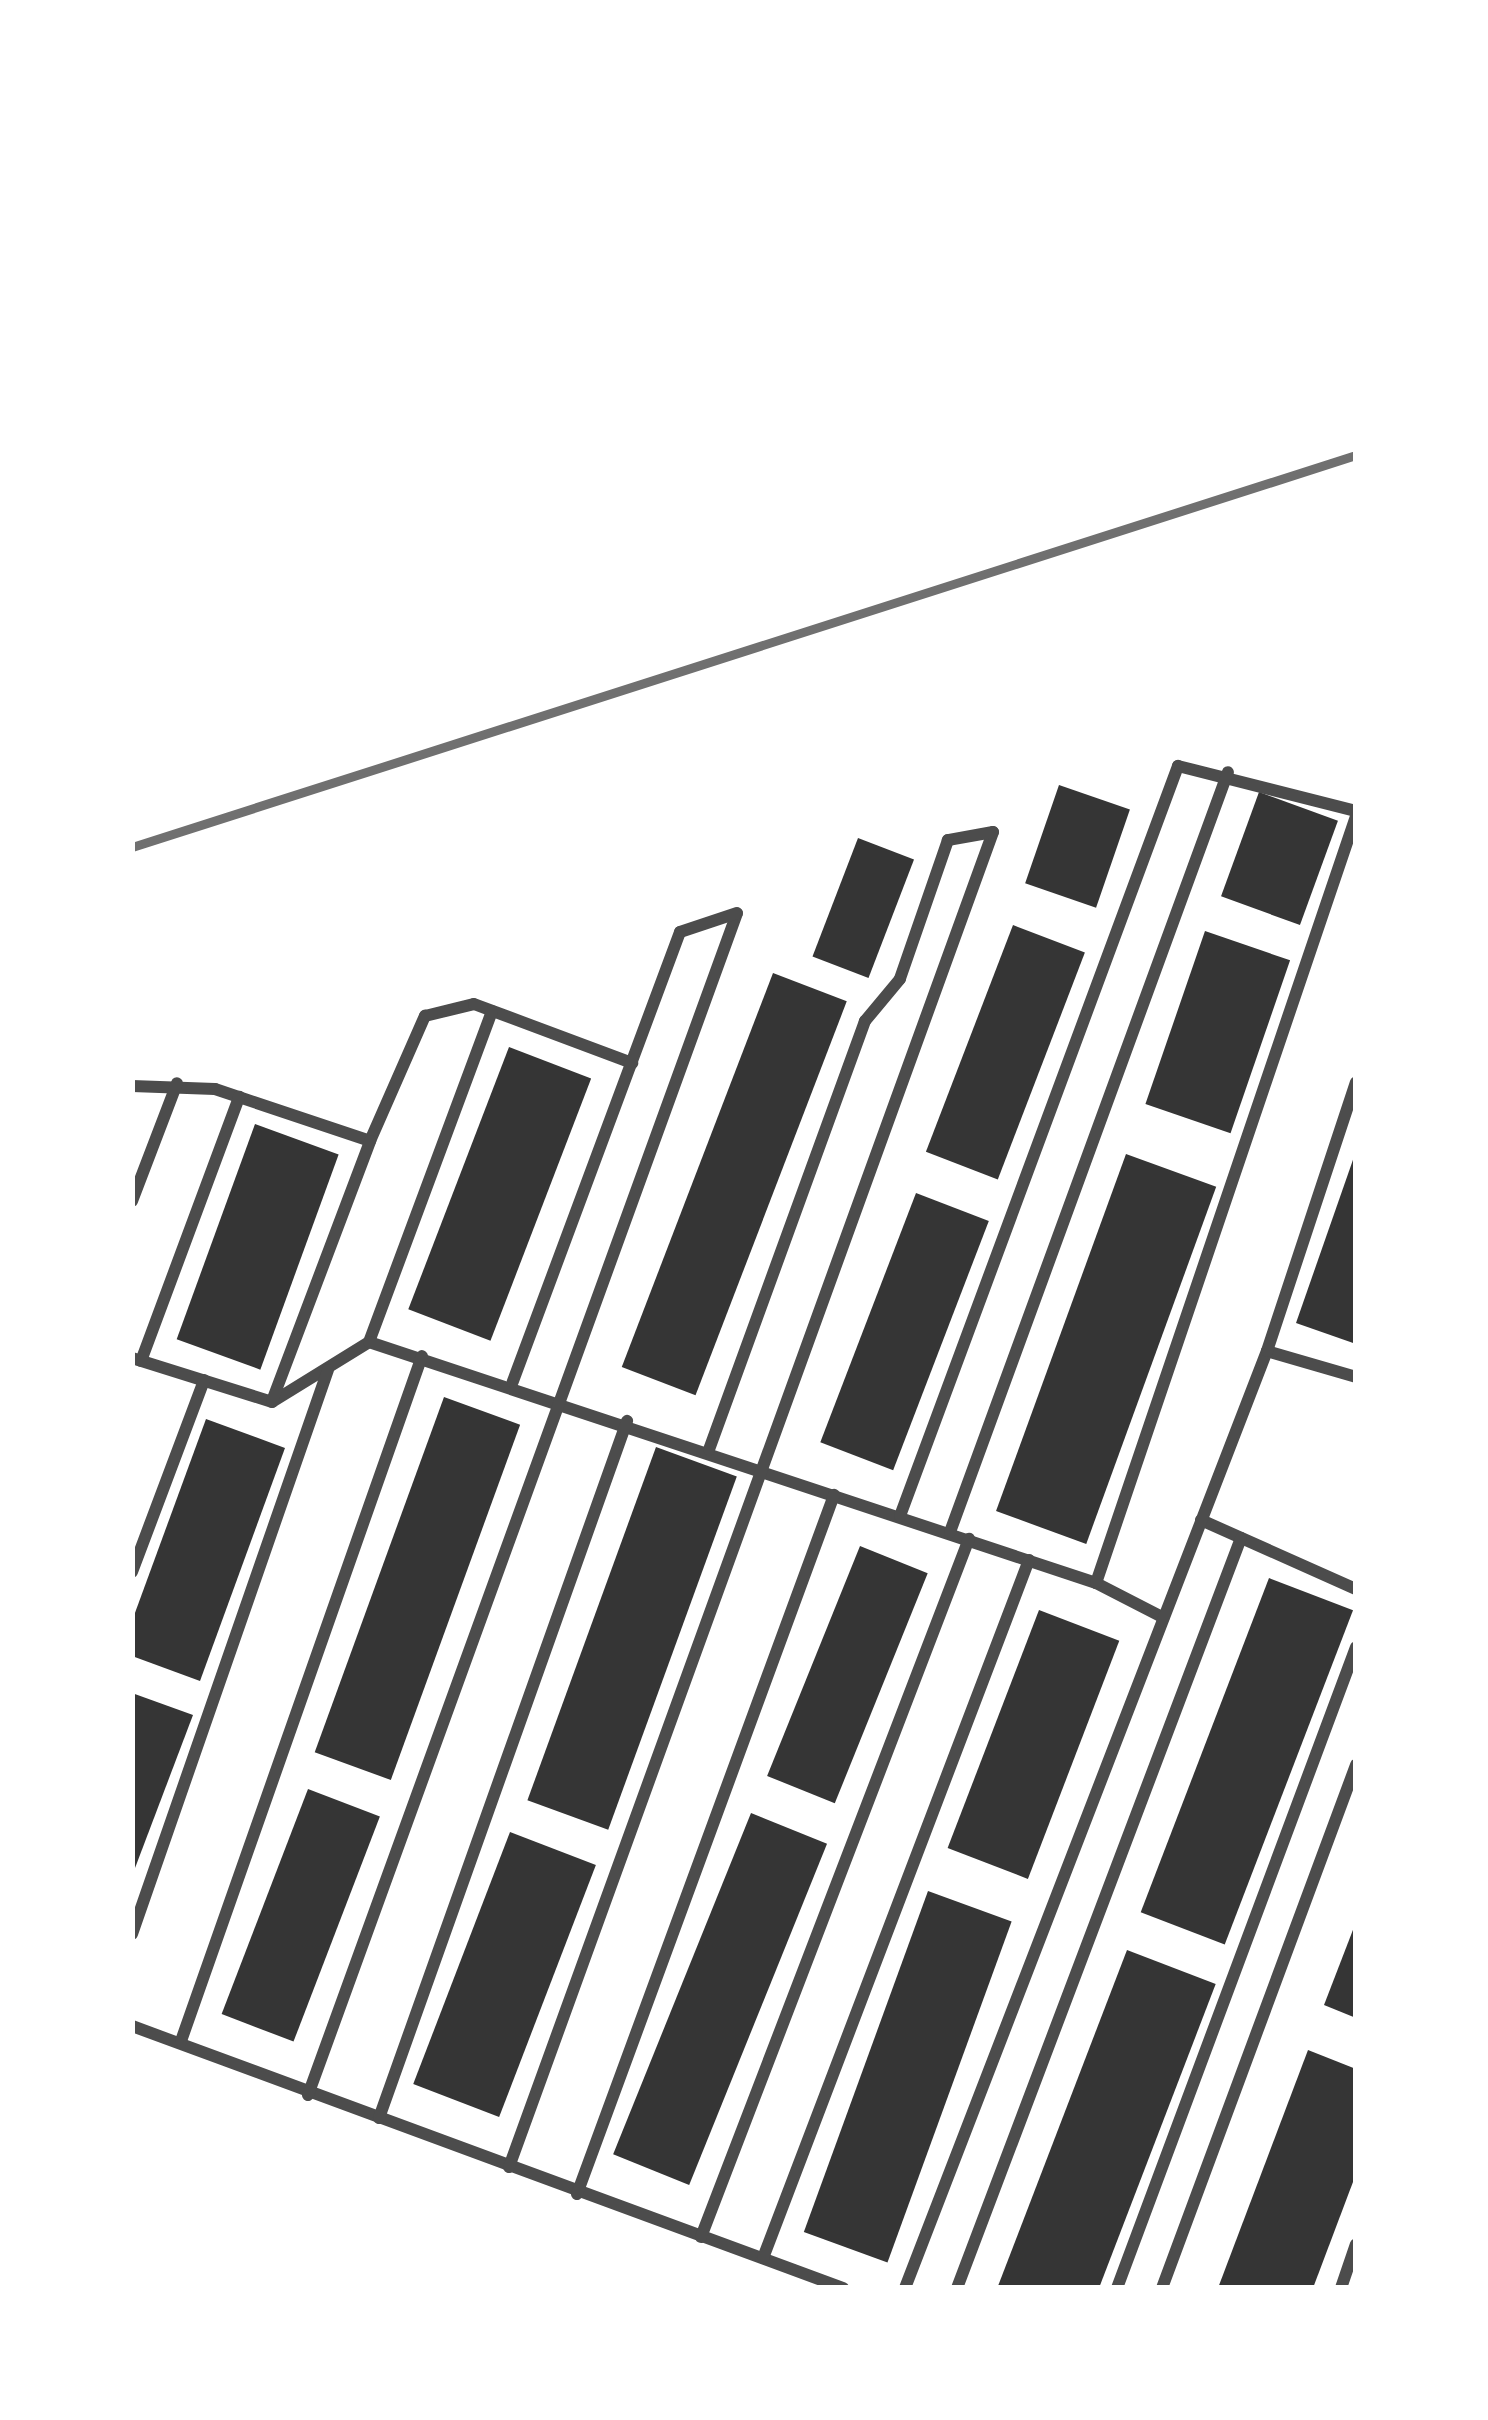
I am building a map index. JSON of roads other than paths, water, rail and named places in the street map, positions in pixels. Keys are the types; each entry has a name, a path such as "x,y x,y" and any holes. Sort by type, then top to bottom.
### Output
{"street":[{"path":"900,1516 1178,766 1228,772 1356,814 1096,1583"},
{"path":"950,1532 1228,772"},
{"path":"509,2168 993,832 948,840 900,979 865,1021 709,1450"},
{"path":"308,2095 737,913 680,932 513,1382"},
{"path":"239,1097 136,1359 272,1402 369,1342 492,1011"},
{"path":"272,1402 370,1141 425,1016 492,1011 632,1063"},
{"path":"905,2288 1267,1351 1356,1082"},
{"path":"132,1086 177,1083 239,1097 370,1141"},
{"path":"132,1201 177,1083"},
{"path":"369,1342 513,1382 950,1532 1096,1583 1164,1618"},
{"path":"1267,1351 1356,1377"},
{"path":"181,2041 422,1356"},
{"path":"132,1934 328,1370"},
{"path":"132,1573 204,1380"},
{"path":"379,2117 626,1421"},
{"path":"578,2194 834,1495"},
{"path":"1201,1520 1356,1589"},
{"path":"957,2288 1241,1538"},
{"path":"701,2236 969,1539"},
{"path":"763,2258 1029,1560"},
{"path":"1117,2288 1356,1647"},
{"path":"1162,2288 1356,1765"},
{"path":"132,2026 181,2041 308,2095 843,2288"},
{"path":"1341,2288 1356,2244"}],"railway":[{"path":"132,847 1356,455"}]}
